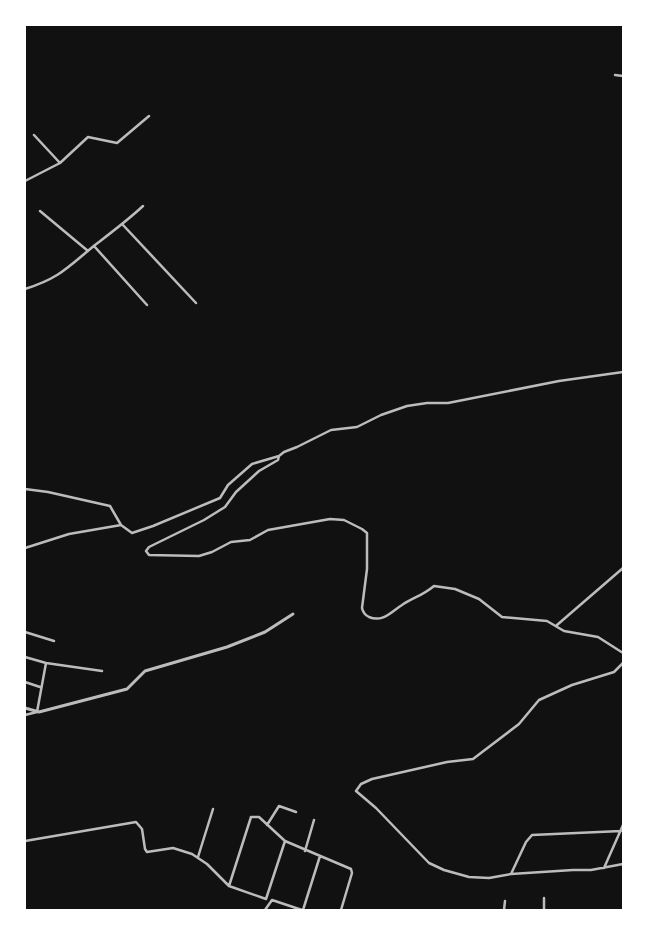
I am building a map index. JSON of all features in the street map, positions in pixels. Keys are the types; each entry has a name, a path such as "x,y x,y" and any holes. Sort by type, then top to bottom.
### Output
{"street":[{"path":"615,75 623,76"},
{"path":"25,181 60,164 88,137 117,143 149,116"},
{"path":"34,134 60,164"},
{"path":"25,289 55,278 66,271 143,206"},
{"path":"40,211 88,251"},
{"path":"123,224 196,303"},
{"path":"94,246 147,305"},
{"path":"623,372 558,381 448,403 414,404 381,415 357,428 331,430 284,452 278,460 259,471 236,492 225,507 204,520 149,547 146,553 149,556 199,556 212,552 231,542 250,540 268,530 337,519 362,529 367,534 367,569 362,608 363,613 366,616 374,619 383,618 403,604 422,596 434,586 455,589 479,599 502,617 547,621 557,625 564,631 598,637 623,653"},
{"path":"25,489 48,492 110,506 121,525 132,533 153,526 220,498 228,485 252,464 280,456"},
{"path":"25,548 69,534 121,525"},
{"path":"557,625 623,568"},
{"path":"25,715 127,689 145,671 227,647 265,632 293,614"},
{"path":"25,632 54,641"},
{"path":"25,657 46,663 102,672"},
{"path":"37,712 40,687 46,663"},
{"path":"623,663 614,672 572,685 538,700 519,724 473,759 447,762 372,779 361,784 356,791 376,808 429,863 444,870 469,877 489,878 511,874 604,869 623,864"},
{"path":"25,682 40,687"},
{"path":"25,708 37,712"},
{"path":"267,825 279,806 296,812"},
{"path":"198,857 213,809"},
{"path":"229,886 249,820 255,816 259,817 285,842 352,870 341,910"},
{"path":"305,851 314,820"},
{"path":"25,841 136,822 142,829 148,852 173,848 198,857 229,886 303,910 320,856"},
{"path":"604,869 623,825"},
{"path":"511,874 526,842 532,835 621,831"},
{"path":"266,899 285,842"},
{"path":"544,898 544,910"},
{"path":"265,910 272,900"},
{"path":"504,910 505,901"}]}
